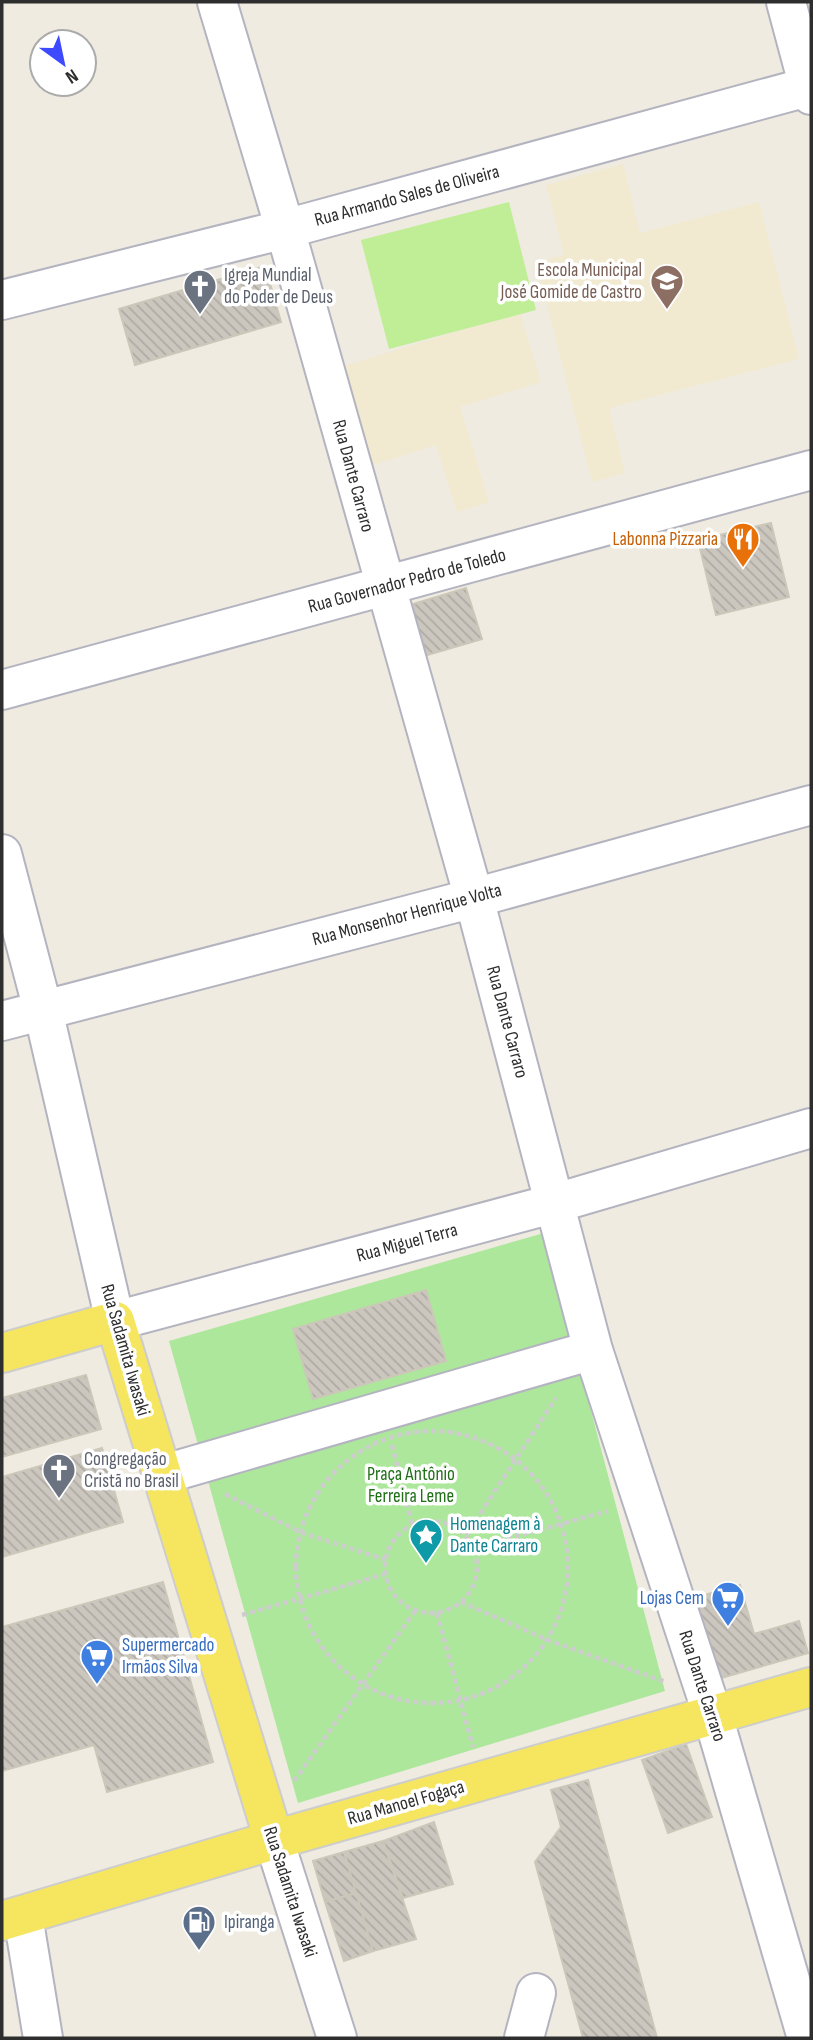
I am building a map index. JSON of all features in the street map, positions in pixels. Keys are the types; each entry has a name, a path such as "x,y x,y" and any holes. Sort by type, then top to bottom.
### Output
{"main road":[{"name":"Rua Miguel Terra","path":"2,1353 116,1321"},
{"name":"Rua Sadamita Iwasaki","path":"116,1321 170,1472 206,1625 270,1830"},
{"name":"Rua Manoel Fogaça","path":"12,1919 270,1830 482,1782 708,1706 811,1687"}],"street":[{"name":"Rua Dante Carraro","path":"217,2 285,229 474,898 556,1203 589,1351 642,1501 708,1706 807,2038"},
{"path":"786,2 811,89"},
{"name":"Rua Armando Sales de Oliveira","path":"2,300 285,229 811,89"},
{"name":"Rua Governador Pedro de Toledo","path":"2,690 811,470"},
{"name":"Rua Monsenhor Henrique Volta","path":"2,1021 474,898 811,805"},
{"name":"Rua Sadamita Iwasaki","path":"2,854 43,1010 116,1321"},
{"name":"Rua Miguel Terra","path":"116,1321 556,1203 811,1128"},
{"path":"170,1472 386,1424 589,1351"},
{"name":"Rua Sadamita Iwasaki","path":"270,1830 337,2038"},
{"path":"12,1919 43,2038"},
{"path":"524,2038 536,1993"}],"path":[{"path":"466,1535 589,1351"},
{"path":"386,1424 416,1431 458,1432 484,1440 518,1460 552,1499 563,1524 569,1551 565,1603 548,1640 513,1677 480,1695 460,1701 415,1703 381,1694 361,1684 340,1668 314,1636 299,1599 296,1566 300,1532 306,1516 328,1479 371,1445 386,1424"},
{"path":"386,1424 412,1525"},
{"path":"170,1472 300,1532 386,1560"},
{"path":"474,1548 642,1501"},
{"path":"428,1521 444,1522 466,1535 474,1548 477,1574 472,1589 461,1602 437,1613 415,1611 397,1598 386,1574 386,1560 400,1534 412,1525 428,1521"},
{"path":"206,1625 386,1574"},
{"path":"461,1602 708,1706"},
{"path":"270,1830 361,1684 415,1611"},
{"path":"437,1613 482,1782"}],"shaded area":[{"name":"Escola Municipal José Gomide de Castro","path":"623,164 640,233 759,202 799,359 609,408 625,473 592,482 536,262 564,255 546,185"},
{"path":"520,312 541,382 460,407 489,502 457,512 436,445 370,466 341,367"}],"green space":[{"path":"509,202 536,310 389,349 361,240"},
{"name":"Praça Antônio Ferreira Leme","path":"544,1233 665,1691 298,1803 169,1341"}],"building":[{"name":"Igreja Mundial do Poder de Deus","path":"265,266 281,322 135,365 119,309"},
{"name":"Labonna Pizzaria","path":"771,523 789,597 716,615 698,540"},
{"path":"466,588 482,639 424,656 410,605"},
{"path":"426,1290 446,1361 313,1399 293,1329"},
{"path":"86,1375 101,1429 2,1457 2,1398"},
{"name":"Congregação Cristã no Brasil","path":"102,1448 123,1522 2,1557 2,1477"},
{"name":"Supermercado Irmãos Silva","path":"163,1582 213,1762 107,1792 94,1745 2,1771 2,1627"},
{"name":"Lojas Cem","path":"740,1585 754,1634 799,1621 808,1653 718,1679 694,1598"},
{"path":"686,1744 712,1817 668,1833 642,1760"},
{"path":"588,1780 657,2038 583,2038 535,1862 561,1827 551,1790"},
{"path":"434,1822 453,1884 403,1898 383,1841"},
{"path":"383,1841 416,1939 373,1951 344,1852"},
{"path":"344,1852 356,1893 325,1902 313,1861"},
{"path":"356,1893 373,1951 344,1961 325,1902"}],"place":[{"name":"Escola Municipal José Gomide de Castro","path":"667,311"},
{"name":"Igreja Mundial do Poder de Deus","path":"200,316"},
{"name":"Labonna Pizzaria","path":"743,569"},
{"name":"Congregação Cristã no Brasil","path":"59,1500"},
{"name":"Homenagem à Dante Carraro","path":"426,1565"},
{"name":"Lojas Cem","path":"728,1628"},
{"name":"Supermercado Irmãos Silva","path":"97,1686"},
{"name":"Ipiranga","path":"199,1952"}]}
